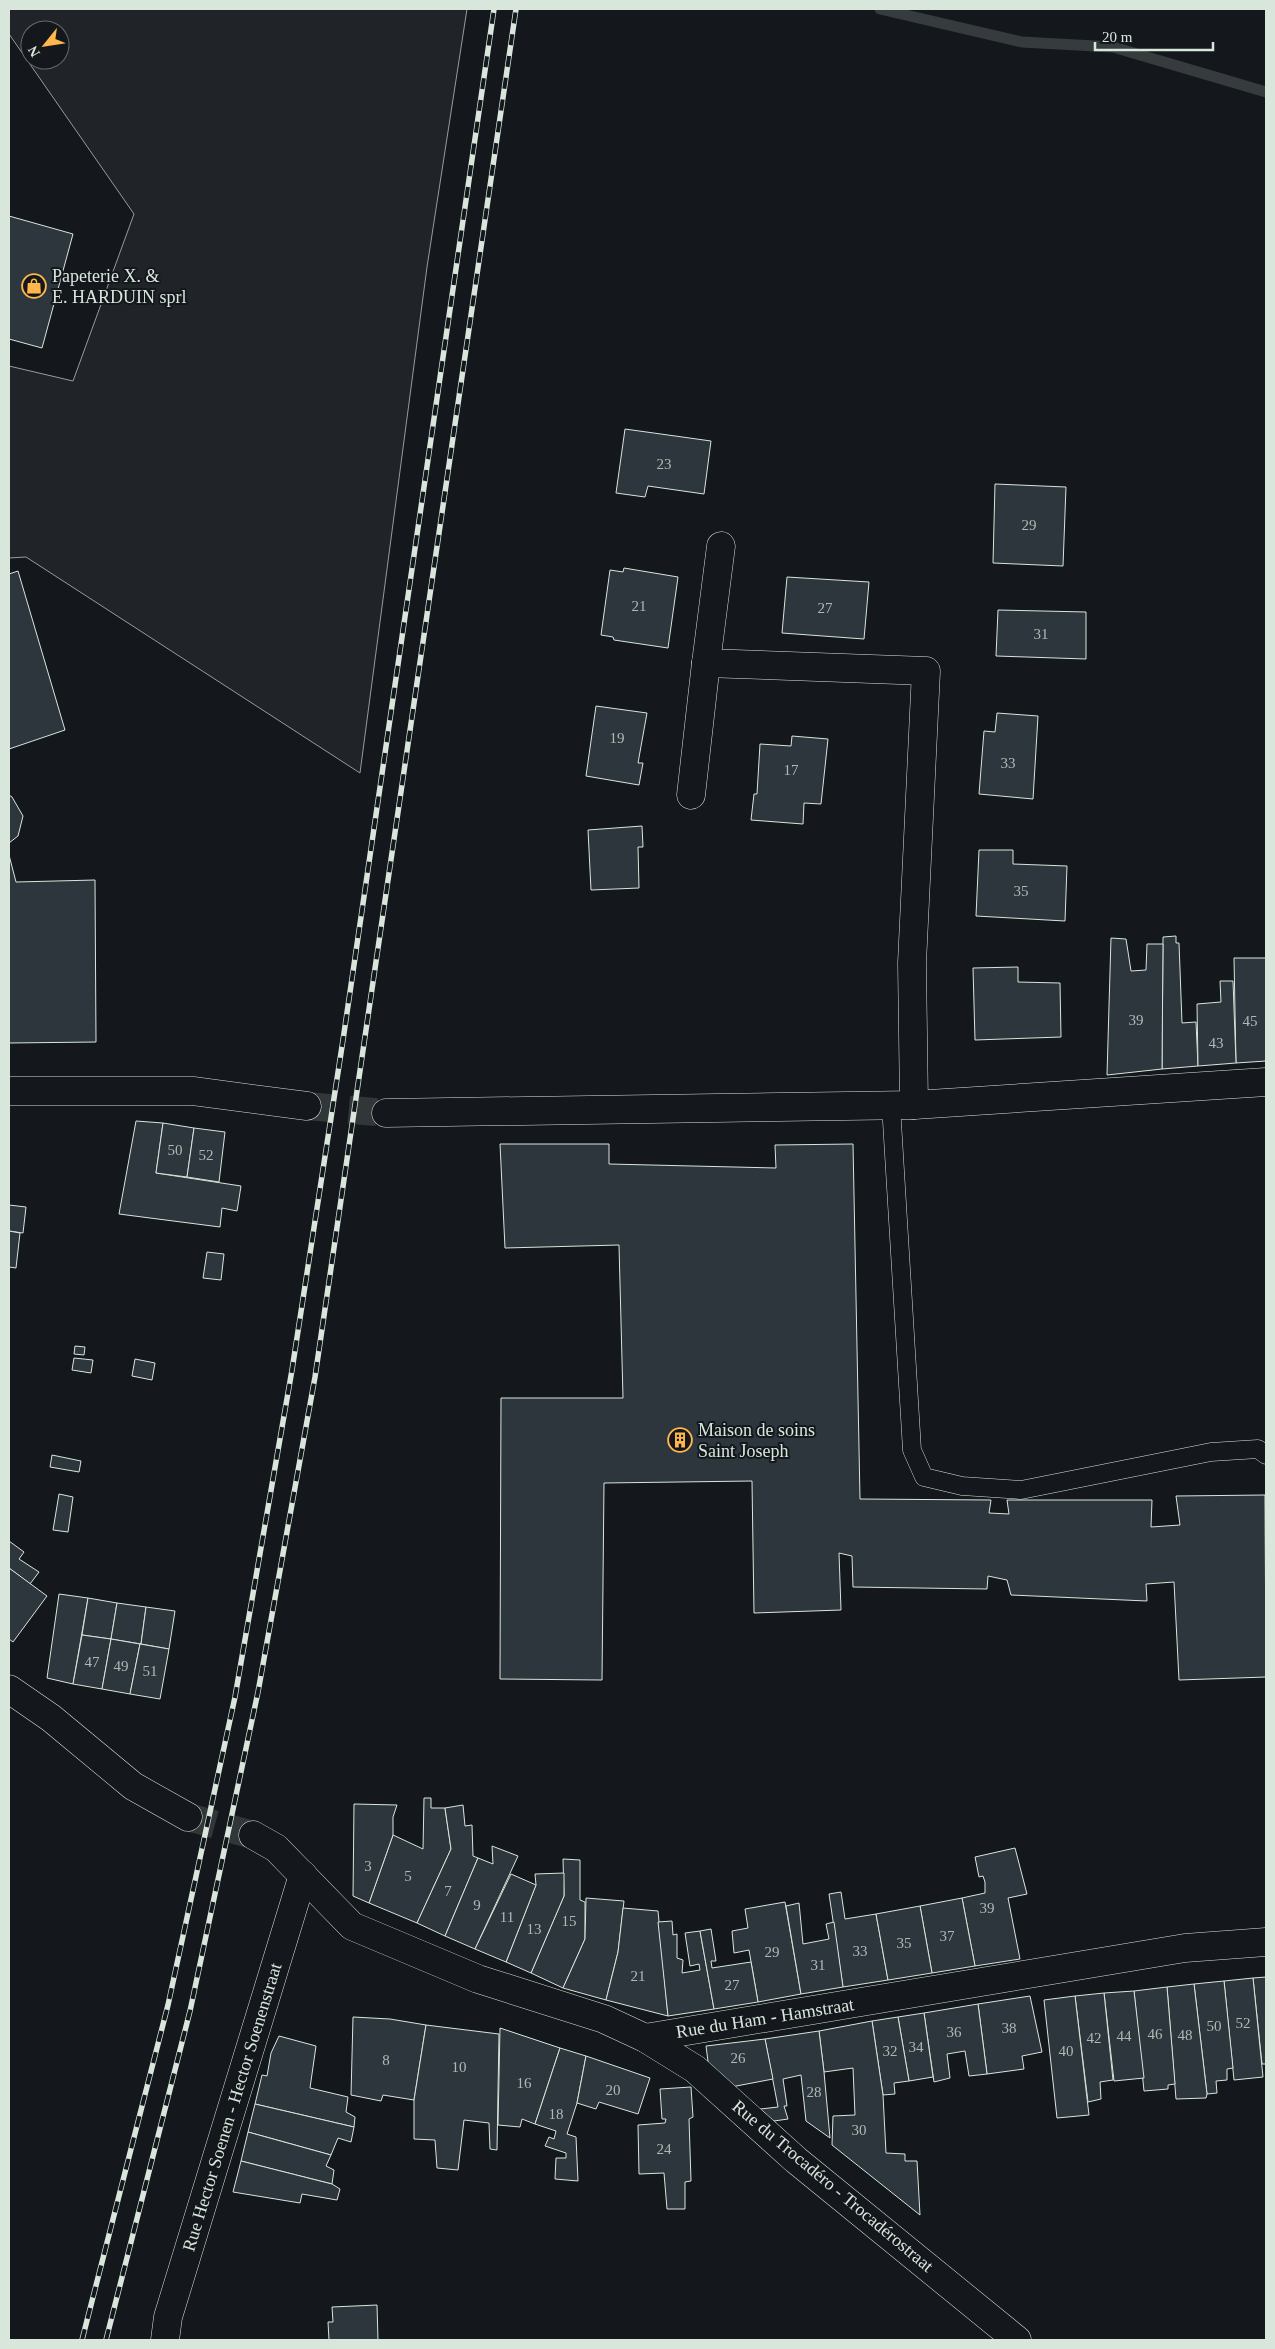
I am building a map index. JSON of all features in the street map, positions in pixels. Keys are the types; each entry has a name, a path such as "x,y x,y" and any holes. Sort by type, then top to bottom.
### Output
{"street":[{"path":"691,795 721,546"},
{"path":"706,663 926,671 903,1105"},
{"path":"386,1113 903,1105 1266,1082"},
{"path":"9,1091 193,1091 307,1106"},
{"path":"9,1689 51,1718 134,1786 188,1817"},
{"path":"253,1836 276,1848 352,1926 478,1979 604,2019 645,2038"},
{"name":"Rue Hector Soenen - Hector Soenenstraat","path":"165,2340 168,2317 303,1875"},
{"name":"Rue du Ham - Hamstraat","path":"645,2038 1185,1948 1266,1942"},
{"name":"Rue du Trocadéro - Trocadérostraat","path":"645,2038 695,2069 796,2160 1017,2340"}],"lane":[{"path":"903,1105 912,1450 924,1477 962,1486 1021,1490 1211,1452 1258,1449 1266,1455"}],"shaded area":[{"path":"9,9 467,9 427,267 360,773 26,557 9,558 9,366 73,381 134,214 34,70 70,70 70,20 20,20 20,50 9,34"}],"building":[{"name":"Papeterie X. & E. HARDUIN sprl","path":"9,216 73,234 42,348 9,339"},
{"path":"625,429 711,441 704,494 648,486 645,497 616,493"},
{"path":"995,484 1066,487 1063,566 993,563"},
{"path":"624,568 678,577 668,648 614,640 613,637 601,635 610,570 623,572"},
{"path":"18,571 65,730 9,749 9,574"},
{"path":"787,577 869,582 864,639 782,633"},
{"path":"998,610 1086,612 1086,659 996,656"},
{"path":"596,706 647,713 638,763 643,763 639,785 586,776"},
{"path":"997,713 1038,716 1033,799 979,794 984,731 995,732"},
{"path":"792,736 828,739 821,804 804,803 803,824 751,820 754,794 757,794 760,744 791,746"},
{"path":"9,795 23,816 18,836 9,843"},
{"path":"642,826 643,847 638,847 639,888 591,890 588,830"},
{"path":"979,850 1013,850 1013,864 1067,866 1065,921 976,916"},
{"path":"9,855 16,882 95,880 96,1042 9,1043"},
{"path":"1176,936 1176,943 1179,943 1182,1023 1196,1022 1198,1066 1162,1069 1163,937"},
{"path":"1111,938 1126,939 1131,971 1146,970 1147,944 1163,944 1162,1069 1107,1075"},
{"path":"1234,958 1266,958 1266,1061 1236,1063"},
{"path":"1018,967 1018,982 1060,983 1061,1037 975,1040 973,968"},
{"path":"1220,981 1233,981 1236,1063 1198,1066 1197,1004 1221,1002"},
{"path":"136,1121 163,1123 156,1173 241,1186 237,1211 222,1208 220,1227 119,1214"},
{"path":"163,1123 194,1128 187,1177 156,1173"},
{"path":"194,1128 225,1132 219,1182 187,1177"},
{"name":"Maison de soins Saint Joseph","path":"500,1144 609,1144 609,1164 776,1168 775,1145 853,1144 860,1499 991,1500 989,1513 1009,1514 1007,1500 1152,1500 1151,1527 1180,1525 1176,1496 1265,1495 1266,1677 1179,1680 1174,1582 1146,1584 1147,1601 1011,1595 1007,1580 988,1576 987,1589 853,1587 852,1556 839,1553 841,1610 754,1613 752,1481 604,1483 602,1680 500,1679 501,1398 623,1398 619,1245 505,1248"},
{"path":"9,1205 26,1207 23,1233 9,1231"},
{"path":"9,1231 20,1233 16,1268 9,1267"},
{"path":"207,1252 224,1254 221,1280 203,1278"},
{"path":"75,1346 85,1347 84,1355 74,1354"},
{"path":"74,1358 93,1360 91,1373 72,1370"},
{"path":"135,1359 155,1363 152,1380 132,1376"},
{"path":"52,1455 81,1461 79,1472 50,1467"},
{"path":"59,1494 73,1497 68,1532 53,1530"},
{"path":"9,1541 24,1552 19,1559 39,1572 30,1584 9,1568"},
{"path":"9,1568 47,1596 13,1642 9,1639"},
{"path":"59,1594 88,1598 73,1684 47,1678"},
{"path":"88,1598 117,1603 111,1639 82,1635"},
{"path":"117,1603 146,1607 141,1644 111,1639"},
{"path":"146,1607 175,1611 169,1649 141,1644"},
{"path":"82,1635 111,1639 102,1689 73,1684"},
{"path":"111,1639 140,1644 130,1694 102,1689"},
{"path":"140,1644 169,1649 160,1699 130,1694"},
{"path":"424,1798 431,1798 431,1808 445,1808 451,1849 417,1923 369,1903 393,1835 423,1849"},
{"path":"354,1804 397,1805 393,1817 393,1835 369,1903 353,1896"},
{"path":"463,1805 465,1826 472,1825 473,1856 478,1858 445,1936 417,1923 451,1849 445,1808"},
{"path":"492,1846 518,1856 475,1949 445,1936 478,1858 493,1864"},
{"path":"1015,1848 1027,1894 1008,1898 1020,1959 975,1966 962,1898 985,1893 985,1882 983,1876 979,1877 975,1857"},
{"path":"563,1859 580,1860 580,1900 585,1902 585,1939 563,1988 531,1973 564,1896"},
{"path":"564,1873 564,1896 531,1973 506,1962 536,1885 535,1874"},
{"path":"511,1874 536,1885 506,1962 475,1949"},
{"path":"841,1892 845,1919 876,1914 888,1980 843,1987 829,1894"},
{"path":"586,1898 624,1901 618,1952 606,2000 563,1988 585,1939"},
{"path":"962,1898 975,1966 932,1973 920,1906"},
{"path":"785,1902 801,1994 758,2002 749,1950 734,1953 732,1931 748,1928 745,1909"},
{"path":"799,1903 803,1944 829,1939 826,1924 834,1922 843,1987 801,1994 786,1906"},
{"path":"920,1906 932,1973 888,1980 876,1914"},
{"path":"623,1908 658,1911 668,2016 606,2000 618,1952"},
{"path":"672,1921 673,1935 677,1934 677,1958 683,1960 682,1973 700,1970 699,1964 690,1966 685,1933 700,1931 714,2009 668,2016 658,1922"},
{"path":"711,1929 716,1961 711,1961 712,1968 751,1962 758,2002 714,2009 700,1931"},
{"path":"1266,1977 1266,2064 1262,2064 1253,1978"},
{"path":"1253,1978 1263,2077 1234,2080 1224,1981"},
{"path":"1224,1981 1233,2068 1227,2069 1227,2080 1216,2081 1217,2093 1207,2094 1194,1984"},
{"path":"1194,1984 1207,2094 1206,2098 1176,2099 1167,1987"},
{"path":"1167,1987 1175,2084 1168,2085 1168,2089 1144,2091 1134,1991"},
{"path":"1134,1991 1144,2078 1114,2081 1104,1993"},
{"path":"1104,1993 1113,2080 1100,2082 1101,2099 1088,2102 1075,1996"},
{"path":"1030,1996 1042,2052 1022,2056 1024,2069 987,2074 978,2004"},
{"path":"1075,1996 1089,2115 1057,2118 1044,2000"},
{"path":"978,2004 987,2074 969,2076 965,2051 947,2054 950,2078 934,2082 924,2013"},
{"path":"924,2013 933,2077 909,2081 898,2017"},
{"path":"353,2017 390,2019 426,2025 414,2100 383,2095 381,2101 351,2095"},
{"path":"898,2017 909,2081 894,2083 895,2094 883,2095 872,2021"},
{"path":"872,2021 883,2095 886,2153 905,2154 905,2161 917,2161 920,2215 832,2145 833,2116 855,2115 853,2068 824,2072 819,2031"},
{"path":"426,2025 499,2034 497,2150 490,2149 489,2123 464,2120 458,2170 437,2168 435,2140 414,2139 414,2100"},
{"path":"500,2028 560,2048 535,2124 522,2119 520,2127 498,2125"},
{"path":"819,2031 830,2138 806,2121 801,2075 783,2079 787,2106 784,2106 788,2119 767,2122 752,2110 778,2107 765,2039"},
{"path":"279,2036 316,2046 310,2088 348,2097 346,2112 355,2117 354,2127 255,2104 262,2075 267,2076 271,2053"},
{"path":"765,2039 773,2079 731,2087 709,2069 706,2046"},
{"path":"560,2048 586,2056 577,2103 567,2134 576,2137 578,2181 555,2179 556,2158 566,2158 566,2153 545,2146 549,2137 554,2139 556,2131 535,2124"},
{"path":"586,2056 650,2078 638,2114 599,2102 596,2109 577,2103"},
{"path":"691,2087 693,2117 689,2119 691,2181 685,2182 685,2209 667,2209 664,2173 639,2174 638,2125 665,2123 666,2119 662,2119 660,2089"},
{"path":"255,2104 354,2127 351,2142 338,2138 331,2155 248,2132"},
{"path":"248,2132 331,2155 326,2166 334,2170 332,2184 241,2161"},
{"path":"241,2161 332,2184 340,2189 337,2200 302,2194 300,2203 233,2192"},
{"path":"377,2305 378,2340 329,2340 328,2322 333,2322 332,2307"}],"waterway":[{"path":"880,9 1022,42 1113,47 1266,92"}],"tunnel":[{"path":"307,1106 386,1113"},
{"path":"188,1817 253,1835"}],"railway":[{"path":"82,2340 168,2005 235,1697 292,1370 343,1040 494,9"},
{"path":"106,2340 190,2011 258,1692 315,1377 516,9"}],"place":[{"name":"Papeterie X. & E. HARDUIN sprl","path":"34,286"},
{"name":"Maison de soins Saint Joseph","path":"680,1440"}]}
